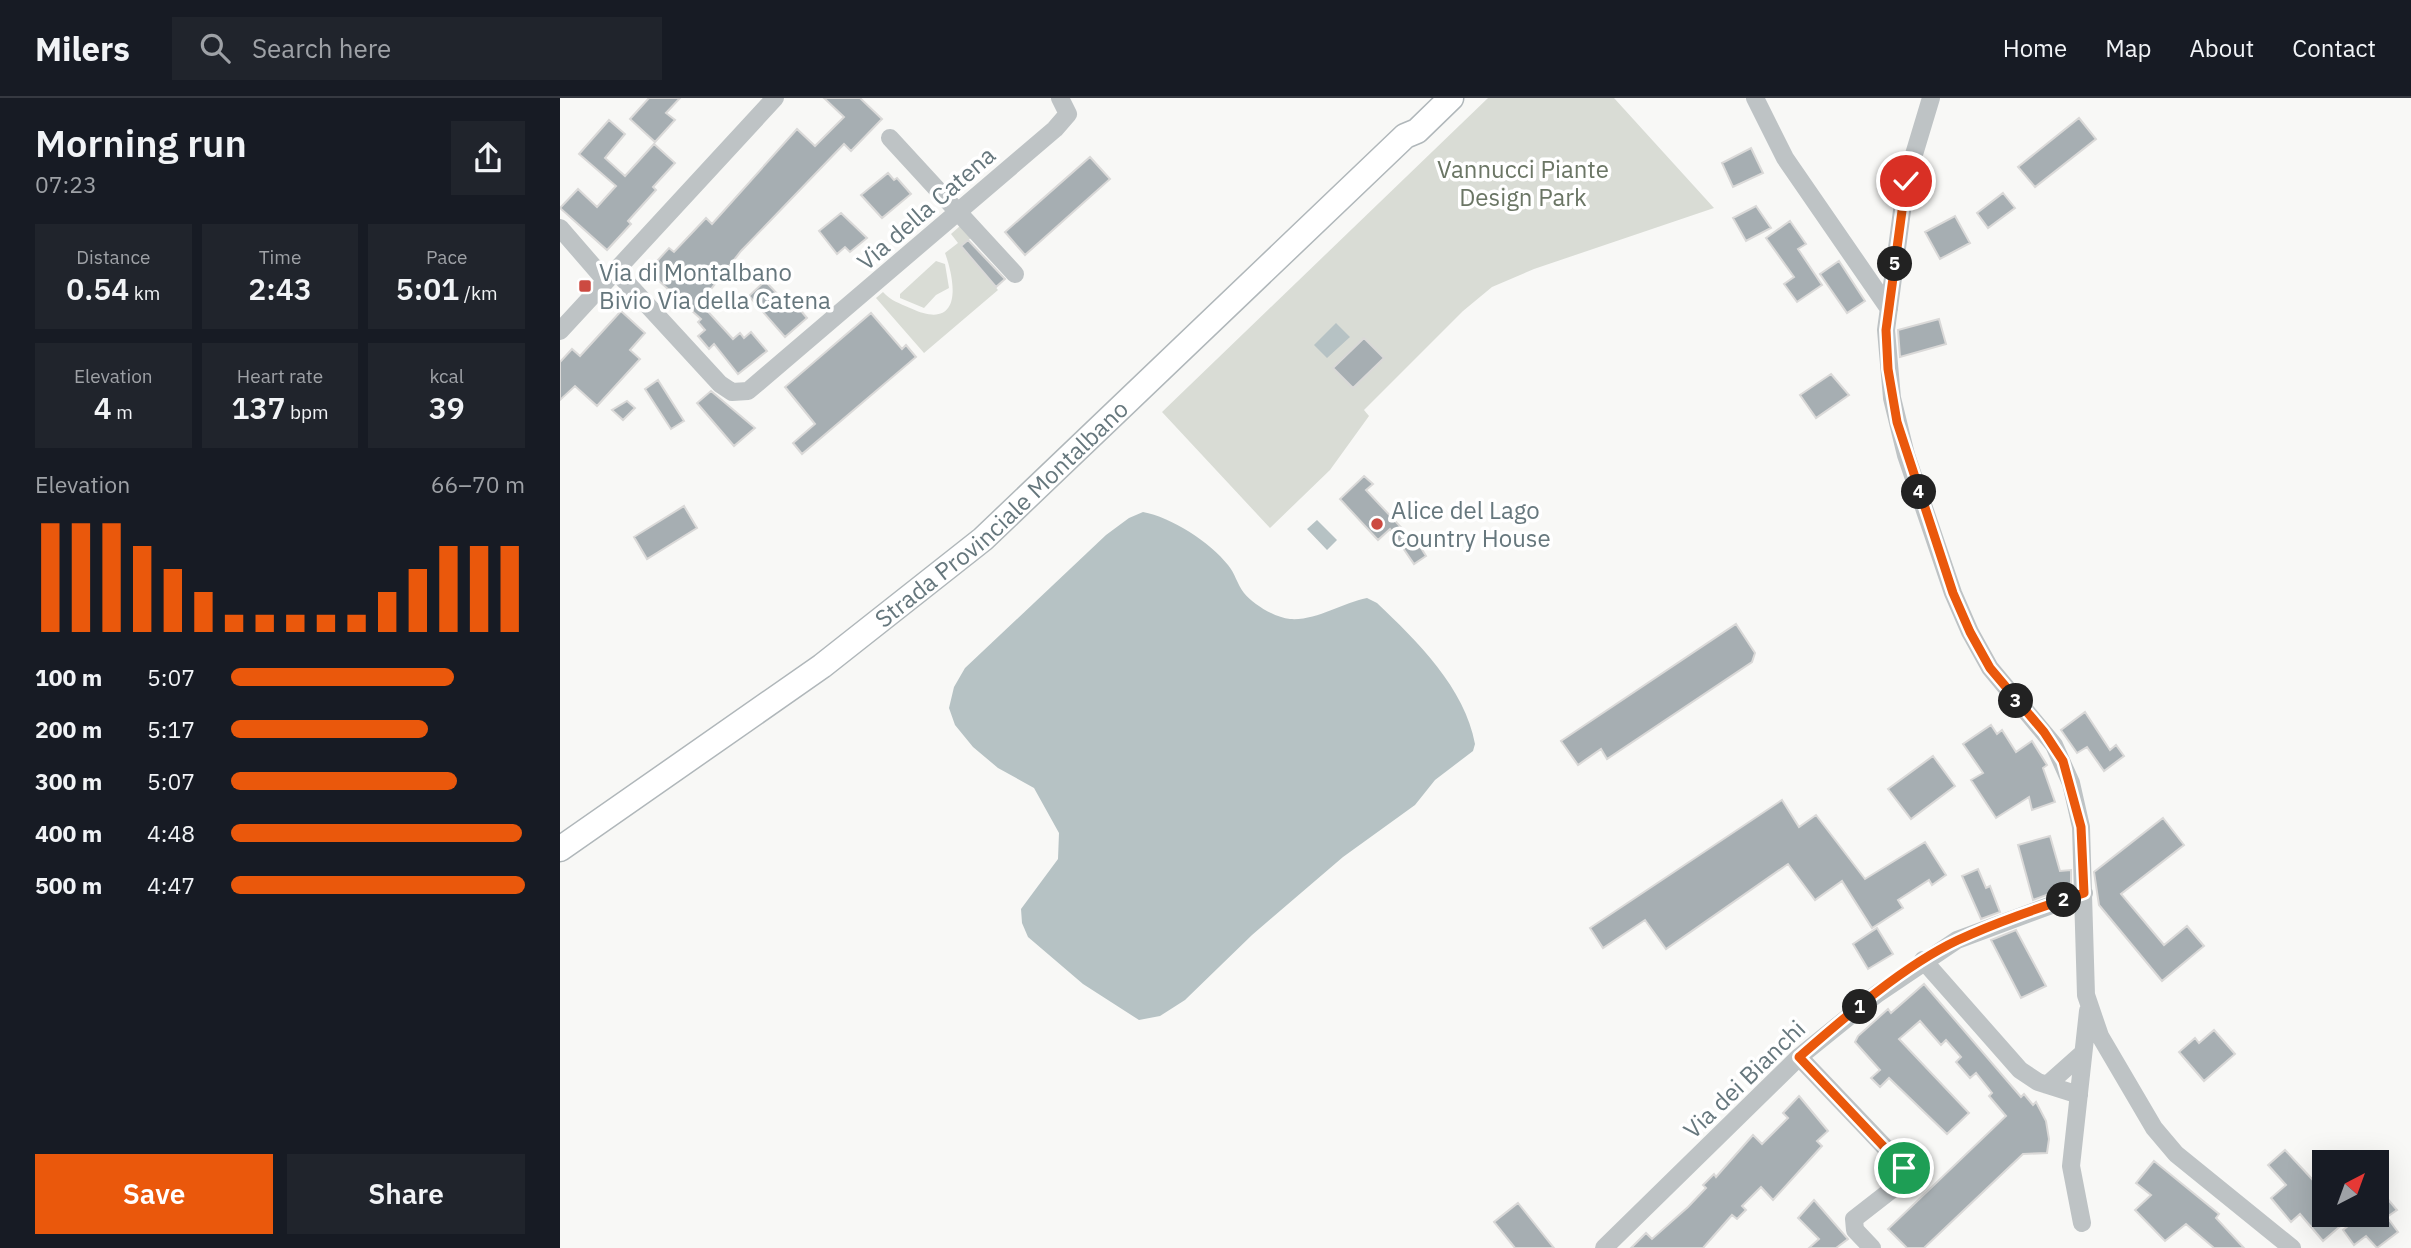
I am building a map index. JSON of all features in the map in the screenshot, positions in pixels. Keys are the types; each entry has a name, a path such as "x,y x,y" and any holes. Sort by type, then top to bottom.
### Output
{"main road":[{"name":"Strada Provinciale Montalbano","path":"1405,136 1410,125 1436,98"},
{"name":"Strada Provinciale Montalbano","path":"560,849 822,666 983,539 1405,136 1417,131 1451,98"}],"street":[{"path":"560,331 775,98"},
{"name":"Via della Catena","path":"560,228 720,384 737,393 752,388 1062,123 1068,109 1060,98"},
{"path":"1755,98 1785,158 1889,309"},
{"path":"1931,98 1906,181 1889,309 1888,369 1906,455 1953,593 1979,650 1997,678 2049,738 2063,761 2081,827 2084,978 2088,1007 2071,1176 2082,1223"},
{"path":"890,138 1014,274"},
{"name":"Via dei Bianchi","path":"1604,1248 1799,1057 1923,960 1974,933 2084,893"},
{"path":"1923,960 2014,1064 2032,1079 2079,1095"},
{"path":"2088,1007 2116,1068 2169,1147 2211,1185 2278,1234 2292,1248"},
{"path":"2047,1085 2083,1053"},
{"path":"1799,1057 1906,1172 1899,1184 1854,1219 1855,1230 1872,1248"}],"green space":[{"name":"Vannucci Piante Design Park","path":"1488,98 1614,98 1714,208 1534,269 1492,287 1463,311 1364,410 1369,416 1330,470 1270,528 1162,412"},
{"path":"960,226 971,238 961,246 998,290 924,353 876,298 883,292 895,302 927,314 939,314 947,310 953,291 945,253 958,243 951,234"},
{"path":"936,261 945,264 949,288 936,295 924,308 900,298 900,294"}],"shaded area":[{"path":"1336,323 1350,337 1327,358 1314,345"},
{"path":"1143,512 1166,519 1201,539 1228,565 1248,597 1278,616 1300,619 1367,598 1377,603 1408,633 1450,685 1470,723 1475,744 1473,751 1435,780 1415,805 1343,857 1252,935 1185,1000 1160,1016 1139,1020 1083,984 1028,937 1022,923 1021,909 1058,859 1059,833 1034,788 998,768 973,747 955,725 949,708 954,687 965,668 1106,535 1129,518"},
{"path":"1317,520 1337,540 1327,550 1307,529"}],"building":[{"path":"649,98 680,98 666,113 675,120 655,142 630,119"},
{"path":"824,98 860,98 882,119 851,151 844,144 741,251 700,303 733,339 740,333 744,338 751,332 767,351 738,374 714,344 709,349 698,336 705,330 698,322 701,319 648,271 669,248 674,252 706,218 712,224 797,129 815,146 844,117"},
{"path":"2079,118 2096,139 2035,187 2018,167"},
{"path":"609,120 625,134 605,158 625,176 654,144 675,163 653,187 656,190 628,221 631,224 607,250 560,208 578,189 597,207 616,186 579,154"},
{"path":"1751,148 1763,173 1733,187 1722,163"},
{"path":"1090,157 1110,179 1025,255 1005,232"},
{"path":"888,173 894,180 897,178 911,194 882,218 861,195"},
{"path":"2003,193 2015,208 1988,228 1977,213"},
{"path":"1756,206 1771,228 1746,241 1733,218"},
{"path":"841,213 867,238 850,252 845,247 837,254 819,231"},
{"path":"1955,216 1970,243 1940,259 1925,232"},
{"path":"1790,221 1806,244 1798,249 1822,285 1797,302 1784,284 1794,277 1766,238"},
{"path":"968,240 1005,279 996,287 961,246"},
{"path":"1839,261 1865,301 1847,313 1820,274"},
{"path":"765,281 784,301 789,297 807,318 785,337 749,296"},
{"path":"621,311 645,333 630,350 640,359 597,406 575,386 560,400 560,362 572,349 580,356"},
{"path":"871,313 902,349 906,345 916,357 802,454 793,443 815,424 785,387"},
{"path":"1939,319 1946,344 1900,357 1898,330"},
{"path":"1364,338 1384,358 1353,388 1333,368"},
{"path":"1831,374 1849,395 1816,418 1800,395"},
{"path":"658,380 684,421 671,429 645,389"},
{"path":"711,391 755,428 734,446 697,403"},
{"path":"627,401 635,408 623,420 612,410"},
{"path":"1364,476 1373,484 1366,490 1410,537 1413,535 1426,556 1414,564 1390,529 1378,540 1340,499"},
{"path":"684,506 697,528 647,559 634,537"},
{"path":"1736,624 1755,653 1752,662 1607,759 1601,749 1578,765 1561,741"},
{"path":"2085,712 2110,750 2116,745 2124,756 2104,771 2087,747 2077,753 2061,730"},
{"path":"1991,725 1997,734 2002,730 2016,752 2032,741 2047,765 2043,768 2055,802 2032,810 2029,797 1996,818 1971,780 1983,773 1963,744"},
{"path":"1933,756 1955,786 1911,819 1888,789"},
{"path":"1782,800 1799,827 1816,815 1865,879 1925,842 1946,875 1932,885 1929,880 1898,900 1903,908 1872,928 1842,881 1815,900 1788,864 1666,949 1645,920 1603,948 1590,928"},
{"path":"2163,818 2184,845 2121,894 2164,945 2187,926 2204,946 2162,981 2099,905 2094,872"},
{"path":"2050,836 2060,871 2071,870 2071,886 2033,900 2018,845"},
{"path":"1978,869 1986,888 1990,886 2000,912 1981,919 1962,876"},
{"path":"1877,928 1893,954 1868,969 1853,944"},
{"path":"2016,930 2046,986 2021,998 1991,940"},
{"path":"1924,984 2021,1097 2024,1094 2033,1105 2036,1102 2046,1121 2049,1139 2047,1153 2023,1154 1924,1248 1907,1248 1888,1229 2006,1116 1989,1096 1992,1093 1976,1073 1970,1078 1956,1062 1961,1057 1946,1040 1941,1045 1920,1021 1899,1039 1969,1113 1947,1134 1889,1078 1880,1087 1871,1078 1880,1070 1855,1042 1858,1036 1888,1009 1891,1013"},
{"path":"2214,1030 2235,1054 2204,1081 2179,1052 2195,1038 2199,1043"},
{"path":"1799,1096 1828,1131 1817,1141 1822,1146 1773,1200 1761,1187 1742,1206 1746,1210 1737,1219 1732,1215 1703,1248 1631,1248 1646,1233 1652,1239 1688,1207 1706,1188 1703,1185 1714,1174 1716,1177 1753,1135 1762,1144 1788,1118 1783,1113"},
{"path":"2285,1150 2312,1179 2312,1227 2339,1227 2323,1241 2300,1214 2291,1222 2271,1198 2286,1185 2268,1165"},
{"path":"2154,1161 2219,1214 2216,1218 2244,1248 2214,1248 2186,1224 2165,1241 2135,1210 2151,1195 2136,1183"},
{"path":"1814,1200 1848,1239 1836,1248 1809,1248 1819,1239 1798,1218"},
{"path":"2389,1201 2397,1210 2389,1216"},
{"path":"1518,1203 1554,1248 1515,1248 1494,1222"},
{"path":"2389,1220 2398,1232 2377,1248 2366,1236 2354,1245 2343,1230 2347,1227 2389,1227"}],"place":[{"name":"Via di Montalbano Bivio Via della Catena","path":"585,286"},
{"name":"Alice del Lago Country House","path":"1377,524"}],"route":[{"path":"1904,1168 1799,1057 1877,994 1923,960 1957,940 2084,893 2081,827 2077,804 2063,761 2044,732 1990,668 1970,632 1953,593 1897,422 1888,369 1886,330 1906,181"}]}
